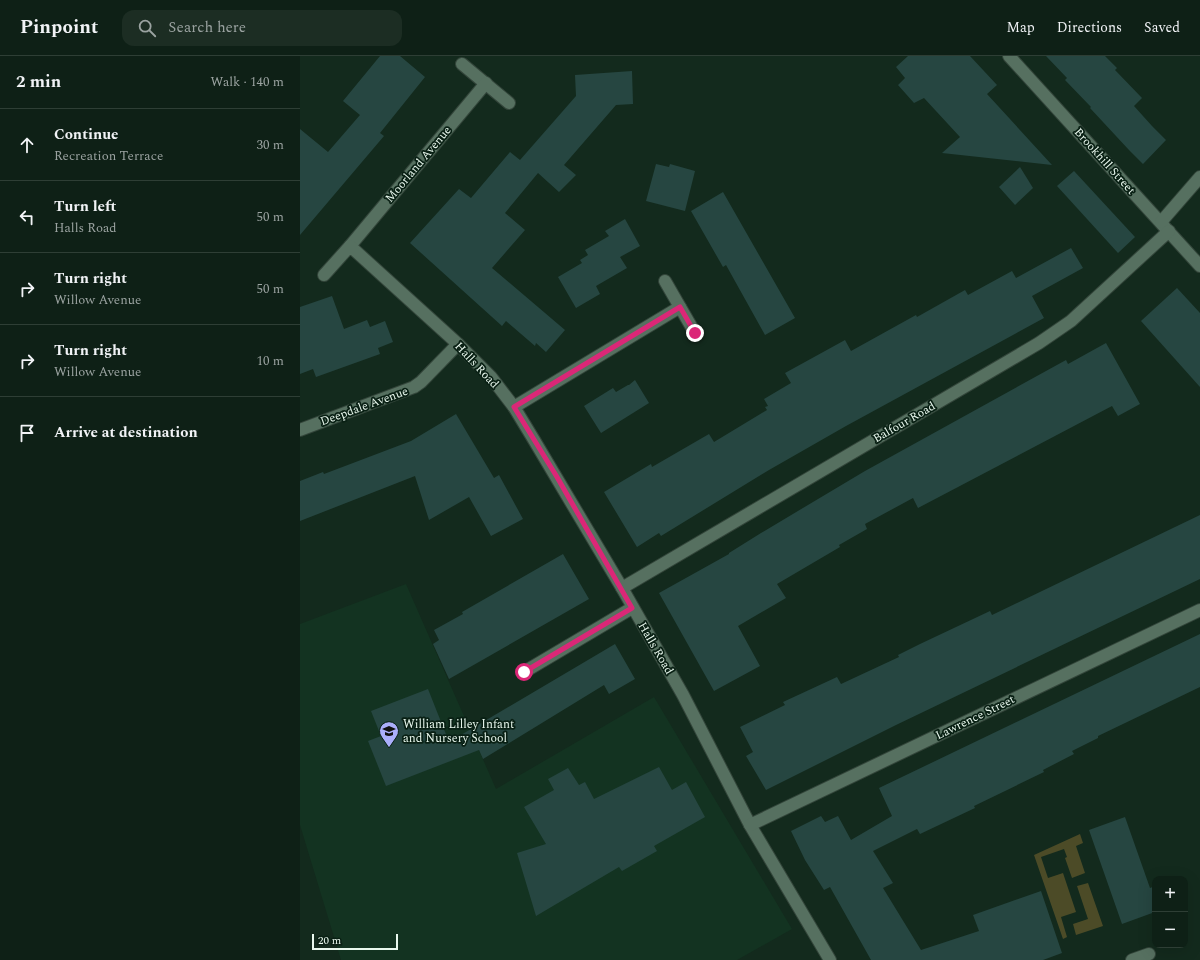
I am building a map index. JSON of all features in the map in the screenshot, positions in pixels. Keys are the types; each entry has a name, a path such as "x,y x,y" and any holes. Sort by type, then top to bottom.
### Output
{"street":[{"name":"Brookhill Street","path":"1009,56 1200,266"},
{"path":"462,64 509,103"},
{"name":"Moorland Avenue","path":"350,246 486,83"},
{"path":"1161,222 1200,177"},
{"name":"Balfour Road","path":"622,588 1040,343 1071,321 1169,231"},
{"path":"324,275 350,246"},
{"name":"Halls Road","path":"350,246 458,344 491,377 514,407 622,588 632,608 683,695 750,825 830,960"},
{"path":"665,281 695,333"},
{"path":"514,407 680,307"},
{"name":"Deepdale Avenue","path":"300,430 414,387 421,382 458,344"},
{"path":"524,672 632,608"},
{"name":"Lawrence Street","path":"750,825 1200,610"},
{"path":"1132,960 1149,954"}],"shaded area":[{"name":"William Lilley Infant and Nursery School","path":"406,584 496,789 654,697 792,929 737,960 341,960 300,825 300,624"},
{"path":"1080,834 1083,843 1076,846 1085,873 1072,878 1065,858 1067,857 1064,849 1041,857 1048,878 1063,873 1076,912 1061,917 1067,937 1063,939 1034,855"},
{"path":"1088,883 1103,926 1076,935 1073,924 1088,919 1077,886"}],"building":[{"path":"380,56 400,56 425,77 380,133 384,136 300,235 300,129 328,152 360,115 343,101"},
{"path":"908,56 970,56 997,85 987,94 1052,165 942,153 960,137 924,98 914,103 898,85 905,78 896,67"},
{"path":"1046,56 1105,56 1117,68 1115,70 1142,98 1134,106 1166,140 1143,164 1090,108 1091,107 1065,80 1067,78"},
{"path":"632,71 633,104 616,105 564,165 576,175 559,192 538,173 505,213 525,230 492,268 565,330 546,352 536,343 535,346 506,321 502,326 410,243 459,189 471,198 510,152 520,160 576,96 575,75"},
{"path":"656,164 669,167 670,164 695,171 685,211 646,201"},
{"path":"1020,167 1033,188 1015,205 999,187"},
{"path":"1074,171 1135,237 1118,253 1057,186"},
{"path":"723,192 795,318 765,335 726,265 723,267 691,211"},
{"path":"625,219 640,246 620,257 627,268 596,286 600,294 576,308 558,277 582,263 580,260 588,255 585,250 609,236 605,231"},
{"path":"1071,248 1083,268 1032,296 1044,318 846,426 769,470 661,536 659,533 637,547 604,492 651,464 652,467 709,434 714,442 767,410 765,407 768,406 764,399 791,383 785,373 845,340 851,351 965,290 968,295 1012,271 1016,278"},
{"path":"1177,288 1200,313 1200,387 1141,321"},
{"path":"332,296 344,329 367,320 370,327 385,321 393,342 378,348 380,354 316,377 313,369 300,374 300,307"},
{"path":"1106,343 1140,404 1118,416 1112,406 918,508 913,498 865,524 867,529 839,545 840,547 777,584 786,598 738,626 760,666 714,691 659,593 729,554 761,533 865,471 1066,360 1068,364"},
{"path":"635,380 649,403 601,433 584,406 613,388 616,392"},
{"path":"456,414 494,478 499,475 523,519 491,536 469,497 429,520 415,476 300,521 300,481 323,472 324,474 411,441"},
{"path":"1200,515 1200,579 896,725 766,790 746,756 753,752 740,727 785,705 783,702 837,677 841,684 899,657 898,655 990,611 992,615"},
{"path":"563,554 589,599 449,679 433,644 439,640 434,630 463,614 462,612"},
{"path":"1200,634 1200,687 1098,736 1098,738 1072,751 1074,754 1043,770 1044,772 974,806 975,808 920,834 917,829 873,851 893,883 883,888 921,950 979,931 973,915 1041,891 1062,953 1043,960 871,960 830,887 824,890 805,860 791,831 821,816 825,822 838,816 851,840 892,816 879,788"},
{"path":"615,644 635,679 609,694 604,685 483,759 479,750 386,786 368,741 381,736 371,711 428,689 449,742"},
{"path":"659,767 672,790 686,782 705,817 654,846 657,851 622,871 619,867 536,916 517,853 546,844 524,807 554,790 548,779 568,768 579,785 585,782 594,799"},
{"path":"1125,817 1150,888 1152,887 1152,913 1122,924 1089,830"}],"place":[{"name":"William Lilley Infant and Nursery School","path":"389,748"}],"route":[{"path":"524,672 632,608 622,588 557,477 514,407 680,307 695,333"}]}
